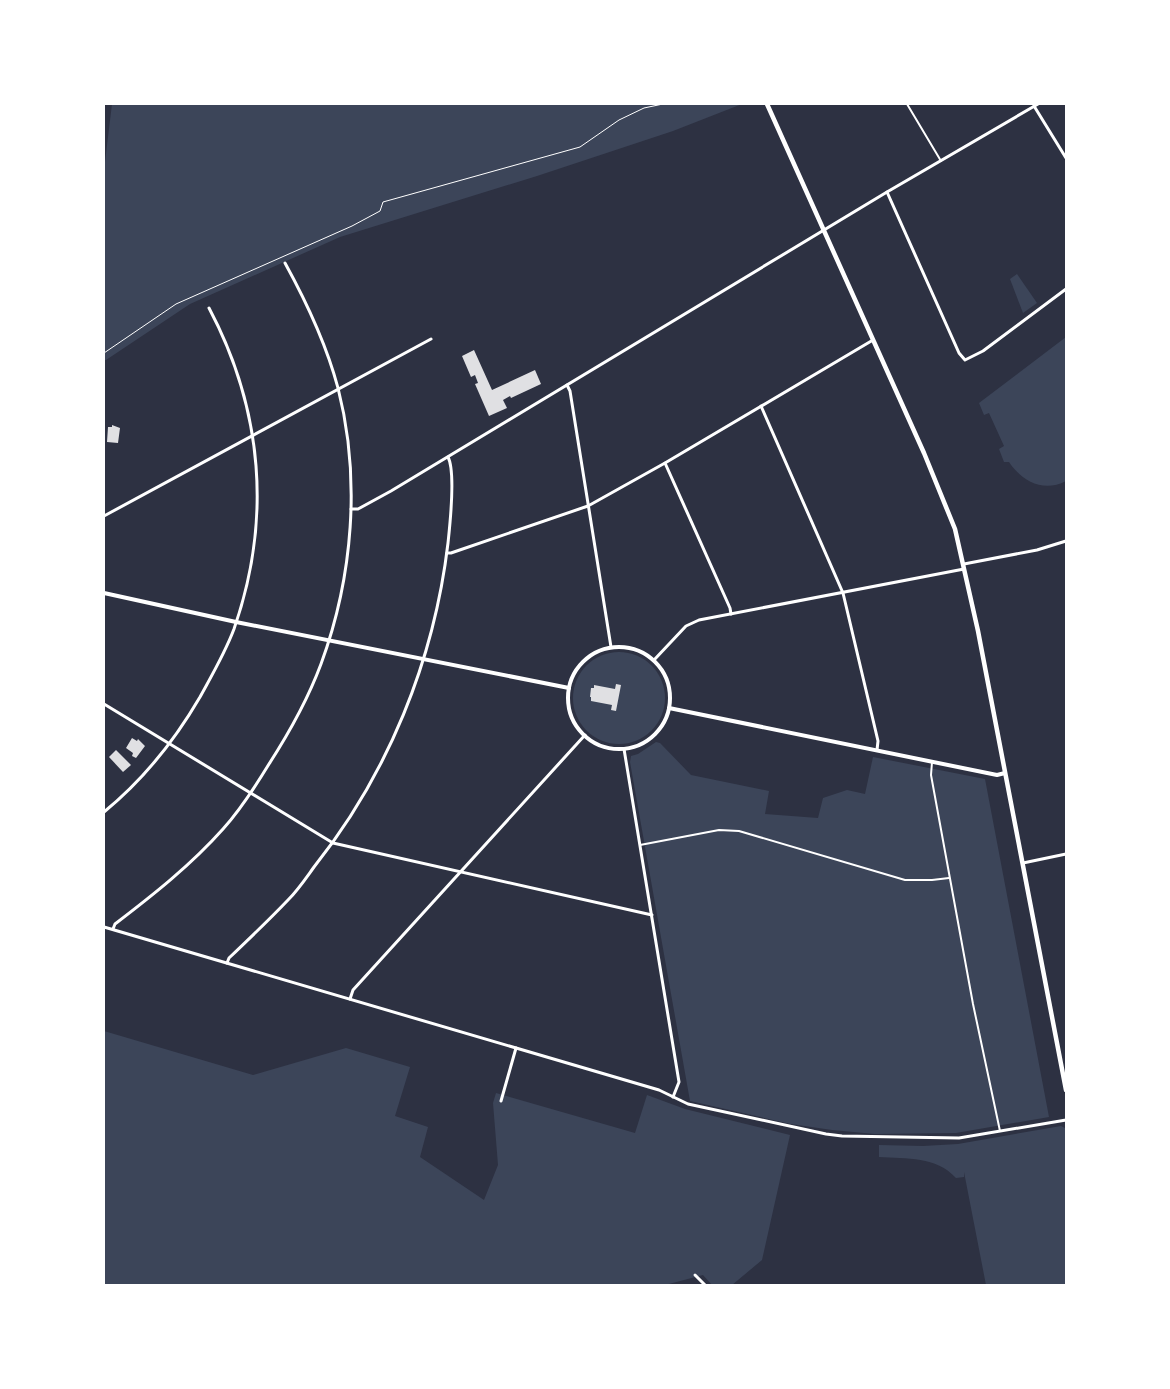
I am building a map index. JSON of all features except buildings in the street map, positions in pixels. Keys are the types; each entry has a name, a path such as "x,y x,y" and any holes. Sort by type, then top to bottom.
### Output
{"main road":[{"path":"767,104 924,453 955,528 1066,1090"}],"street":[{"path":"351,509 358,509 448,456 887,192 1036,105 1066,158"},
{"path":"887,192 959,353 964,360 983,352 1066,289"},
{"path":"114,929 115,924 184,870 223,829 250,794 301,709 329,640 342,590 350,534 349,447 338,390 316,323 285,263"},
{"path":"104,812 144,774 169,744 204,690 222,657 236,622 248,577 256,529 257,480 253,436 239,376 209,308"},
{"path":"104,516 431,339"},
{"path":"447,553 451,554 588,506 665,464 873,340"},
{"path":"567,385 570,391 611,647"},
{"path":"761,406 843,593 878,743 877,750"},
{"path":"227,963 228,958 289,899 333,843 360,803 384,758 406,708 424,660 436,616 447,553 452,475 448,456"},
{"path":"665,464 730,608 731,614"},
{"path":"654,660 686,626 699,620 843,593 1037,550 1066,541"},
{"path":"104,593 236,622 569,688"},
{"path":"611,647 632,649 654,660 668,684 669,708 659,729 650,738 638,745 624,749 603,746 585,735 572,718 568,700 572,676 578,667 596,652 611,647"},
{"path":"104,704 333,843 652,915"},
{"path":"669,708 998,775 1005,774"},
{"path":"350,999 353,990 585,735"},
{"path":"624,749 679,1082 673,1098"},
{"path":"1022,863 1066,854"},
{"path":"104,927 659,1090 688,1104 834,1135 959,1138 1066,1120"},
{"path":"501,1101 516,1048"},
{"path":"695,1275 705,1285"}],"lane":[{"path":"907,104 942,161"},
{"path":"932,761 931,775 949,878 1000,1131"},
{"path":"640,845 719,830 739,831 904,880 949,878"}],"path":[{"path":"104,352 176,304 352,226 380,211 383,202 580,147 619,120 644,108 663,104"}],"shaded area":[{"path":"112,104 742,104 673,131 537,176 340,237 190,304 104,360 104,170"},
{"path":"1017,274 1037,303 1023,313 1010,279"},
{"path":"1066,337 1066,481 1049,486 1041,485 1027,480 1009,462 1004,462 999,449 1004,446 989,413 984,415 979,403"},
{"path":"619,652 637,655 652,665 662,680 665,698 662,716 652,731 637,741 619,744 601,741 586,731 576,716 573,698 576,680 586,665 601,655"},
{"path":"656,742 660,743 691,775 769,791 765,814 818,818 823,798 847,790 865,794 873,757 985,779 1049,1117 956,1133 875,1134 791,1124 690,1101 630,762 631,756 638,754"},
{"path":"104,1031 253,1075 346,1048 410,1067 395,1116 428,1127 420,1157 484,1200 498,1165 493,1103 496,1093 635,1133 647,1095 685,1109 790,1135 762,1260 732,1285 712,1285 703,1275 665,1285 104,1285"},
{"path":"1061,1126 1065,1128 1066,1133 1066,1285 986,1285 964,1172 964,1177 956,1178 948,1171 930,1162 879,1157 879,1145 923,1146 958,1144"}]}
